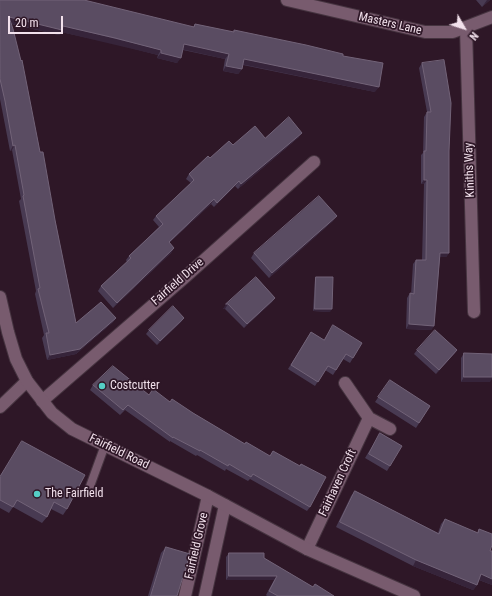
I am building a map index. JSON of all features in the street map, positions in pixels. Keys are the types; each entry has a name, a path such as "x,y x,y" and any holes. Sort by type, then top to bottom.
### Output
{"street":[{"name":"Masters Lane","path":"287,0 425,32 453,32 492,17"},
{"name":"Kiniths Way","path":"466,28 474,312"},
{"name":"Fairfield Drive","path":"42,401 167,293 314,162"},
{"name":"Fairfield Road","path":"0,297 16,358 27,381 52,413 72,429 208,496 307,549 414,596"},
{"path":"0,407 27,381"},
{"path":"345,383 369,418 390,429"},
{"name":"Fairhaven Croft","path":"307,549 369,418"},
{"name":"Fairfield Grove","path":"185,596 208,496"},
{"path":"205,596 225,505"}],"lane":[{"path":"89,489 105,445"}],"building":[{"path":"0,0 84,0 194,27 195,24 234,32 234,30 306,45 343,54 343,56 383,63 379,87 244,59 242,69 226,66 229,54 184,44 181,58 161,53 161,50 115,38 63,26 62,30 9,17 21,61 22,60 40,152 43,152 76,323 101,302 116,318 80,349 50,355 46,333 49,333 38,289 40,288 15,145 13,146 0,79"},
{"path":"444,60 451,103 449,151 449,253 440,253 434,326 409,324 410,293 414,294 416,260 426,260 427,180 424,180 424,151 426,151 427,112 431,112 422,63"},
{"path":"289,117 302,133 241,184 239,181 217,203 214,199 169,242 174,248 117,303 101,286 131,258 129,256 163,224 156,216 194,180 189,174 208,156 210,158 229,141 233,145 255,126 265,138"},
{"path":"319,196 337,216 272,273 254,253"},
{"path":"256,277 275,298 247,324 228,304 226,304"},
{"path":"316,277 333,277 332,309 315,309"},
{"path":"173,306 184,318 160,341 149,330"},
{"path":"333,325 362,343 353,358 346,354 336,370 328,366 318,382 291,365 311,332 324,340"},
{"path":"435,330 457,350 439,370 417,350"},
{"path":"464,353 492,354 492,377 464,377"},
{"path":"113,366 149,395 153,389 170,402 172,399 245,444 246,442 270,456 273,451 300,466 301,464 326,477 310,507 253,474 251,477 229,464 228,466 200,450 173,438 128,405 123,410 93,385"},
{"path":"390,380 430,406 419,423 378,397"},
{"path":"380,433 402,446 390,466 369,454"},
{"name":"The Fairfield","path":"22,441 85,475 67,509 54,502 47,517 17,500 13,507 0,500 0,477"},
{"path":"355,491 439,534 445,519 478,533 479,529 492,534 492,545 490,551 492,551 492,579 481,574 477,585 416,560 340,522"},
{"path":"166,547 190,554 177,596 151,596"},
{"path":"229,553 264,553 264,558 313,587 315,584 334,596 278,596 269,591 277,576 229,576"}],"place":[{"name":"Costcutter","path":"102,386"},
{"name":"The Fairfield","path":"37,494"}]}
